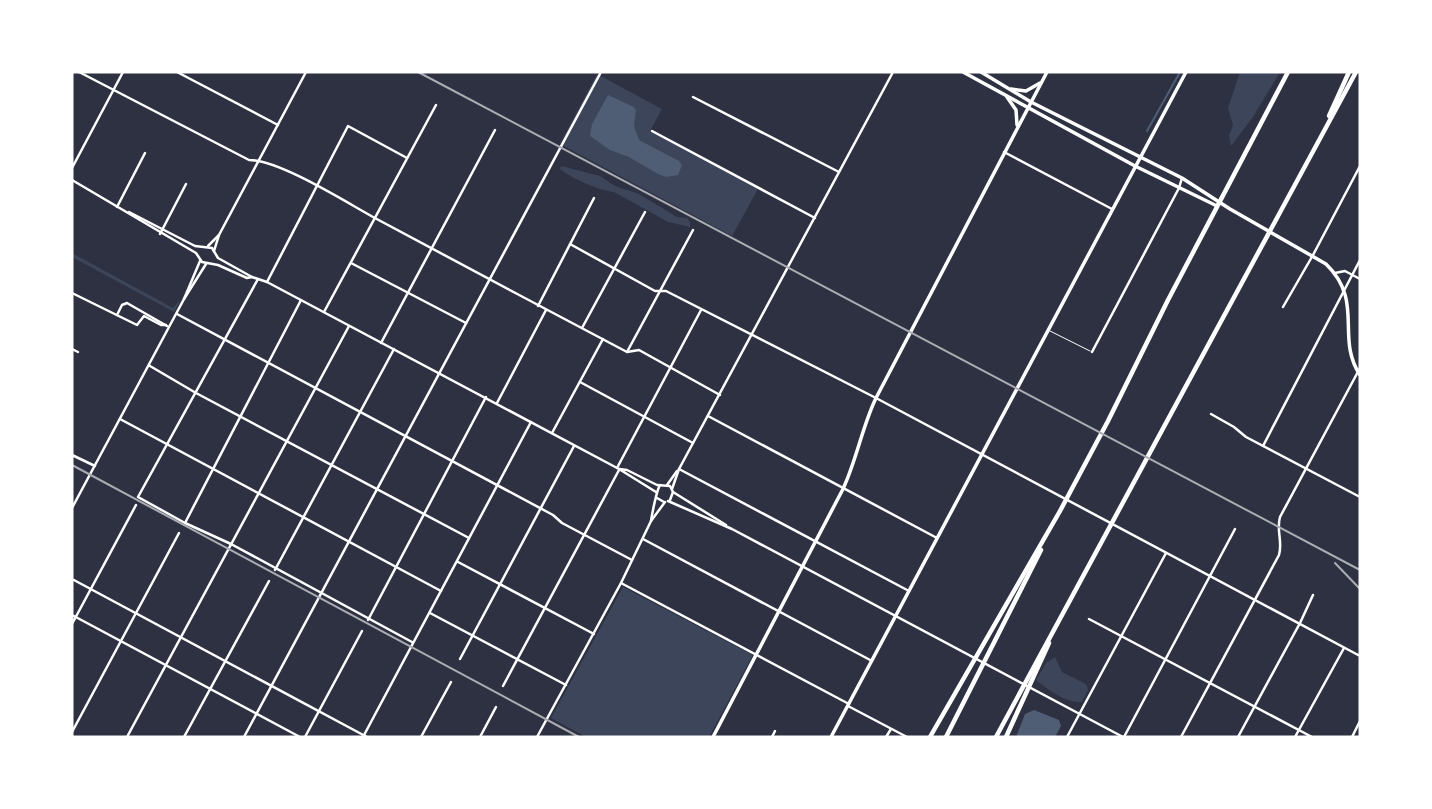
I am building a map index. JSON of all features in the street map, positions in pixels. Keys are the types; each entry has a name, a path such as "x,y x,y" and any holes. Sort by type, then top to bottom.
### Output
{"highway":[{"path":"930,737 1060,511 1224,191 1289,72"},
{"path":"1316,145 1349,72"},
{"path":"1006,737 1020,699 1070,598 1356,72"},
{"path":"946,737 1060,511"},
{"path":"996,737 1020,699"}],"main road":[{"path":"963,72 1135,166 1208,203 1230,209"},
{"path":"981,72 1031,102 1182,178 1230,209 1313,255 1335,273 1344,288 1350,317 1350,351 1360,372"},
{"path":"713,737 843,489 854,466 876,398 1047,72"},
{"path":"831,737 1186,72"},
{"path":"1009,89 1026,91 1041,82"},
{"path":"1005,96 1016,110 1017,127"}],"street":[{"path":"79,72 249,160 260,160 317,186 627,352 639,350 720,394"},
{"path":"72,168 123,72"},
{"path":"177,72 278,125"},
{"path":"198,255 202,248 208,246 219,234 306,72"},
{"path":"244,737 601,72"},
{"path":"667,485 708,416 893,72"},
{"path":"693,97 839,173"},
{"path":"324,313 436,105"},
{"path":"267,282 348,126 407,158"},
{"path":"382,343 495,130"},
{"path":"652,131 816,218"},
{"path":"1003,152 1112,209"},
{"path":"117,206 145,153"},
{"path":"1283,307 1360,166"},
{"path":"1091,352 1182,178"},
{"path":"72,180 198,255 200,261 184,299"},
{"path":"160,234 186,184"},
{"path":"538,306 594,198"},
{"path":"117,206 202,248"},
{"path":"582,328 645,212"},
{"path":"627,352 694,230"},
{"path":"72,508 168,326 206,264 211,262 219,234"},
{"path":"570,244 655,291 666,291 876,398 1360,656"},
{"path":"208,246 252,277 267,282 486,397 618,468 656,492"},
{"path":"1263,446 1360,260"},
{"path":"200,261 206,264"},
{"path":"211,262 247,278 252,277"},
{"path":"351,263 466,323"},
{"path":"1335,273 1345,271 1360,279"},
{"path":"258,279 138,497 412,642"},
{"path":"72,293 137,325 144,316 168,326"},
{"path":"185,523 301,300"},
{"path":"117,314 122,305 127,303 168,326"},
{"path":"503,686 701,309"},
{"path":"497,403 546,310"},
{"path":"176,313 453,460 553,514 562,523 632,559"},
{"path":"127,737 349,326"},
{"path":"552,433 603,339"},
{"path":"72,349 78,352"},
{"path":"275,570 394,349"},
{"path":"149,366 469,538"},
{"path":"1181,737 1279,555 1282,542 1278,526 1280,517 1360,372"},
{"path":"580,382 693,443"},
{"path":"368,620 486,397"},
{"path":"1210,414 1263,446 1360,497"},
{"path":"708,416 937,538"},
{"path":"120,419 441,591"},
{"path":"72,579 365,737 412,642 531,422"},
{"path":"460,659 575,445"},
{"path":"72,455 94,466"},
{"path":"618,468 660,485 667,485 732,529"},
{"path":"651,521 673,490 678,470"},
{"path":"678,470 909,591"},
{"path":"537,737 643,539 651,521 656,492 660,485"},
{"path":"657,498 732,529 1123,737 1235,529"},
{"path":"72,624 136,505"},
{"path":"72,732 179,533"},
{"path":"643,539 872,661"},
{"path":"1068,737 1166,553"},
{"path":"457,561 594,634"},
{"path":"184,737 269,580"},
{"path":"621,583 907,737"},
{"path":"1238,737 1313,595"},
{"path":"429,612 566,685"},
{"path":"74,616 300,737"},
{"path":"1089,619 1311,737"},
{"path":"305,737 362,631"},
{"path":"1295,737 1344,648"},
{"path":"421,737 451,682"},
{"path":"480,737 496,707"},
{"path":"1352,737 1360,721"},
{"path":"886,737 891,729"},
{"path":"772,737 775,731"}],"lane":[{"path":"1048,330 1091,352"}],"shaded area":[{"path":"1240,72 1280,72 1253,117 1231,146 1229,136 1233,125 1228,108"},
{"path":"597,74 662,109 650,131 758,189 732,236 560,144"},
{"path":"608,95 634,107 634,126 639,140 679,161 682,165 678,175 666,177 658,174 629,157 610,150 590,136 592,124"},
{"path":"561,166 600,176 615,186 639,194 677,217 687,218 690,227 668,222 614,192 578,180 560,169"},
{"path":"72,253 173,308 181,299 174,312 72,257"},
{"path":"623,587 753,655 709,737 586,737 551,718"},
{"path":"1055,657 1062,672 1086,684 1088,690 1082,702 1064,698 1036,680 1046,663"},
{"path":"1034,710 1059,720 1061,726 1055,737 1016,737 1025,714"}],"waterway":[{"path":"1147,131 1180,72"}],"railway":[{"path":"418,72 1360,570"},
{"path":"72,465 579,737"},
{"path":"1335,563 1360,589"}]}
